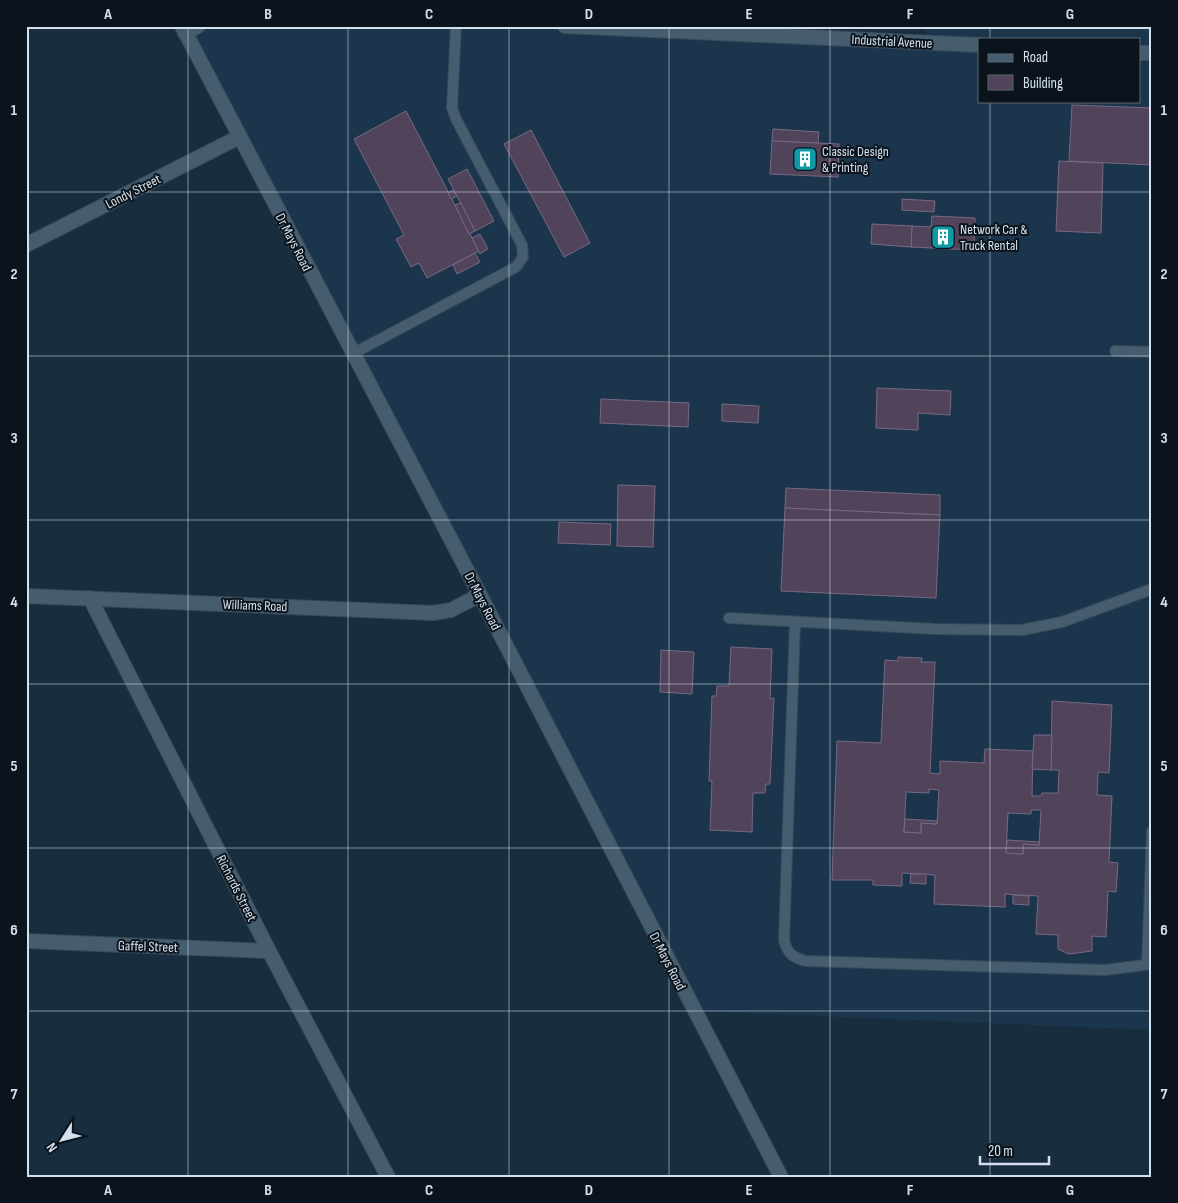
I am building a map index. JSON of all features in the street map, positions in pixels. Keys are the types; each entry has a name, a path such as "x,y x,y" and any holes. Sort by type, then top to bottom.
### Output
{"street":[{"name":"Industrial Avenue","path":"565,26 978,45"},
{"name":"Dr Mays Road","path":"188,28 240,137 352,354 480,595 781,1177"},
{"name":"Londy Street","path":"26,245 240,137"},
{"name":"Williams Road","path":"26,596 433,613 451,610 480,595"},
{"name":"Richards Street","path":"90,598 269,951 388,1177"},
{"name":"Gaffel Street","path":"26,941 269,951"}],"lane":[{"path":"352,354 516,267 524,257 522,245 452,108 456,26"},
{"path":"1115,351 1152,352"},
{"path":"728,618 934,629 1022,630 1062,622 1152,589"},
{"path":"795,622 784,940 785,948 790,955 806,961 1085,969 1116,969 1149,964 1152,831"}],"shaded area":[{"path":"193,26 582,26 928,40 925,26 1152,26 1152,1030 697,1011 187,30"}],"building":[{"path":"1072,105 1152,108 1152,165 1069,161"},
{"path":"406,111 479,251 427,278 419,263 411,267 396,239 404,235 354,139"},
{"path":"773,129 819,132 818,143 772,141"},
{"path":"531,130 590,243 564,257 504,144"},
{"name":"Classic Design & Printing","path":"772,141 839,144 838,177 770,174"},
{"path":"1059,161 1103,163 1101,233 1056,231"},
{"path":"467,169 494,221 475,231 448,179"},
{"path":"453,190 457,196 451,199 448,193"},
{"path":"902,199 935,201 934,212 902,210"},
{"path":"461,203 475,231 469,234 455,205"},
{"name":"Network Car & Truck Rental","path":"932,216 975,218 974,250 911,247 912,226 931,227"},
{"path":"872,224 912,226 911,247 871,244"},
{"path":"480,234 488,249 480,254 472,238"},
{"path":"475,253 480,262 457,274 453,265"},
{"path":"877,388 951,391 950,415 918,413 918,430 876,428"},
{"path":"601,399 689,403 688,427 600,423"},
{"path":"722,404 759,406 758,423 722,421"},
{"path":"618,485 655,486 653,547 617,546"},
{"path":"786,488 940,495 940,515 785,508"},
{"path":"785,508 940,515 936,598 781,591"},
{"path":"559,522 611,524 610,545 558,543"},
{"path":"731,647 772,649 770,699 774,698 770,784 766,784 765,793 753,793 752,832 710,830 712,781 709,781 712,696 716,696 717,686 729,686"},
{"path":"661,650 694,652 692,694 660,692"},
{"path":"898,657 922,658 921,662 935,662 930,773 940,774 940,761 984,763 985,749 1033,751 1032,796 1041,796 1042,793 1058,793 1059,770 1051,770 1052,701 1112,705 1109,773 1098,772 1097,795 1112,796 1109,862 1118,863 1116,892 1108,891 1106,937 1092,936 1092,951 1069,954 1058,949 1058,935 1036,934 1038,896 1005,894 1005,907 934,904 935,875 902,873 902,886 873,885 873,880 832,880 837,741 881,743 885,660 898,661","holes":["929,789 939,790 937,824 921,823 921,833 904,832 906,792 929,793","1031,810 1041,810 1039,845 1023,844 1023,854 1006,853 1008,813 1031,814"]},
{"path":"1034,735 1052,735 1051,770 1032,769"},
{"path":"905,819 937,821 937,824 921,823 921,833 904,832"},
{"path":"1007,840 1039,842 1039,845 1023,844 1023,854 1006,853"},
{"path":"911,874 926,874 926,884 910,883"},
{"path":"1013,895 1029,896 1029,905 1013,904"}],"place":[{"name":"Classic Design & Printing","path":"805,159"},
{"name":"Network Car & Truck Rental","path":"943,237"}]}
